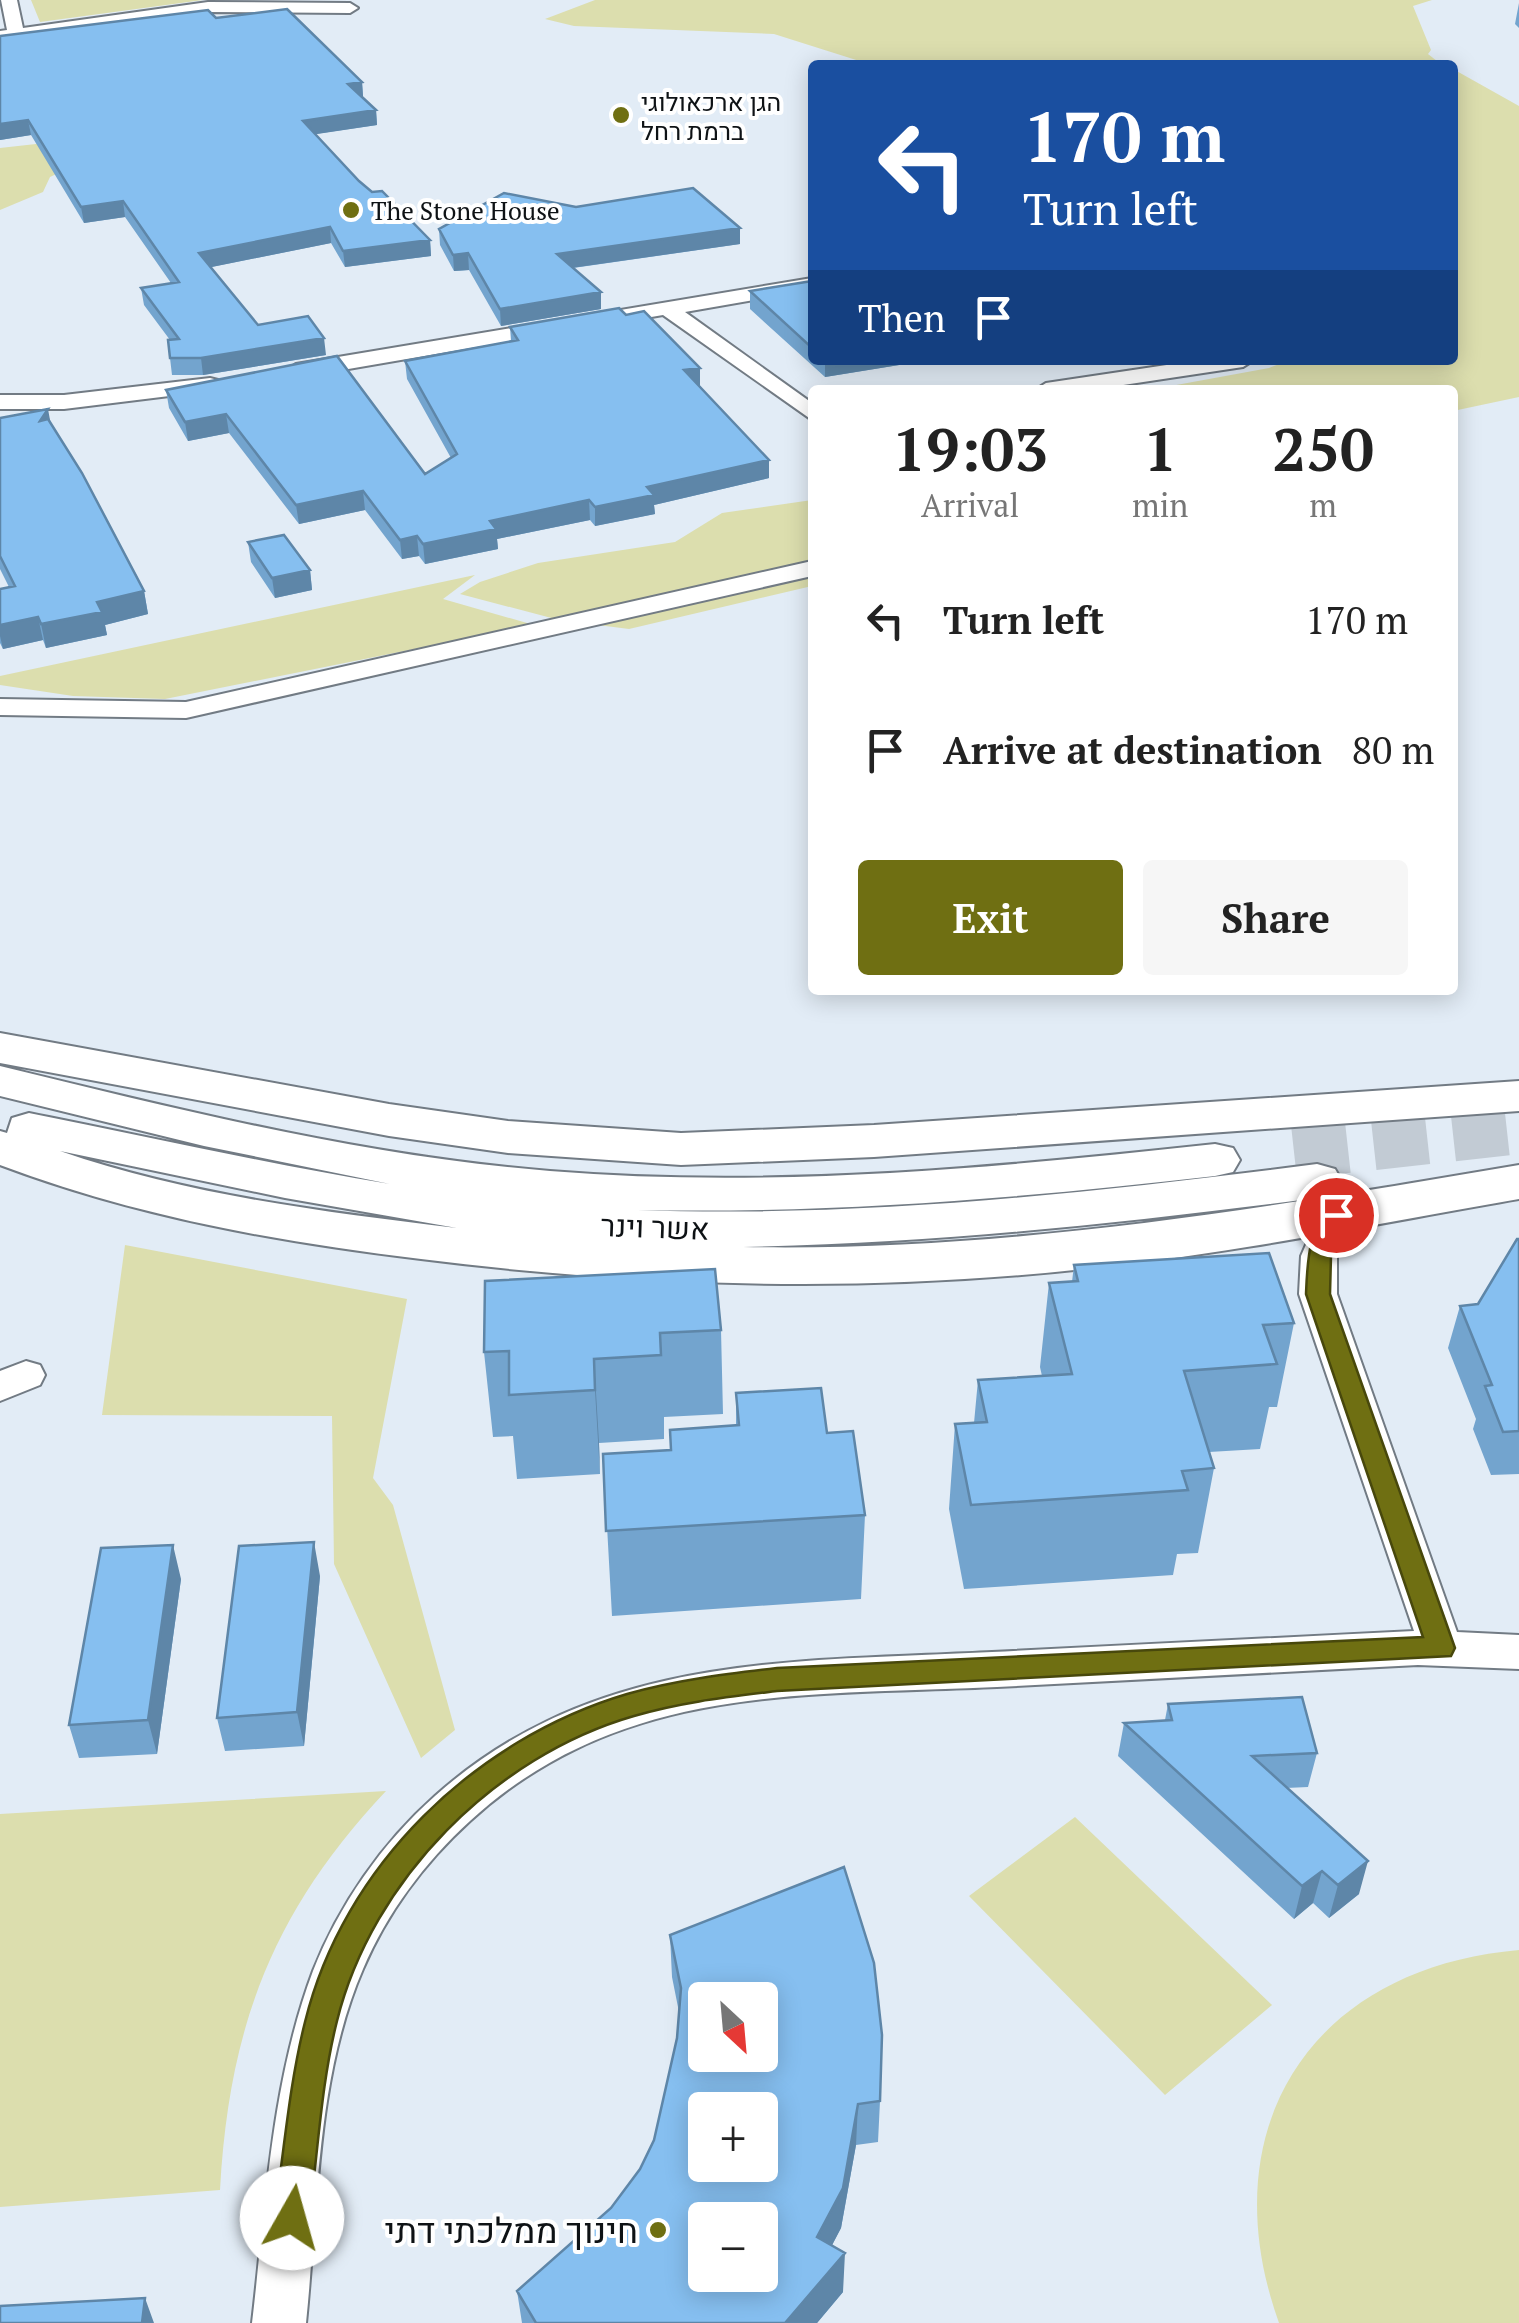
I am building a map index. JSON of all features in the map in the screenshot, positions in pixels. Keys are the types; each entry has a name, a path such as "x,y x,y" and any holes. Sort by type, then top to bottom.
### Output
{"main road":[{"path":"0,1048 389,1120 593,1145 681,1149 784,1147 1519,1096"},
{"name":"אשר וינר","path":"0,1082 279,1145 463,1178 658,1194 773,1195 948,1186 1316,1183"},
{"name":"אשר וינר","path":"0,1124 378,1200 509,1218 635,1228 778,1231 921,1226 1316,1183"},
{"path":"0,1147 120,1186 228,1212 481,1250 665,1265 1023,1257 1316,1183 1519,1182"}],"street":[{"path":"9,0 8,34 208,7 350,8"},
{"path":"279,374 808,285"},
{"path":"666,308 808,410"},
{"path":"1079,385 1210,365"},
{"path":"0,402 64,402 240,380"},
{"path":"0,708 186,710 808,570"},
{"path":"1316,1183 1318,1294 1441,1648"},
{"path":"279,2323 308,2086 321,2021 343,1959 372,1902 410,1850 454,1804 506,1764 564,1731 612,1712 699,1689 777,1680 1441,1648 1519,1652"}],"green space":[{"path":"31,0 203,0 40,22"},
{"path":"595,0 1432,0 1413,6 1431,50 1428,54 1436,60 856,60 774,34 574,26 545,19"},
{"path":"1458,72 1519,106 1519,397 1458,410 1458,385 1176,385 1269,368 1458,365"},
{"path":"72,140 71,167 50,177 43,192 0,210 0,148"},
{"path":"808,501 808,587 629,629 559,620 460,594 480,582 538,563 675,542 722,513"},
{"path":"475,575 443,599 534,625 165,699 73,696 0,685 0,676"},
{"path":"125,1245 407,1299 373,1478 393,1505 455,1730 421,1758 334,1564 332,1416 102,1415"},
{"path":"386,1791 314,1881 264,1974 234,2075 220,2190 0,2207 0,1814"},
{"path":"1075,1817 1272,2005 1165,2095 969,1896"},
{"path":"1519,1950 1519,2323 1279,2323 1261,2252 1258,2185 1269,2124 1295,2070 1333,2025 1384,1988 1446,1963"}],"building":[{"path":"287,9 362,82 348,84 376,110 303,121 359,181 372,192 382,191 430,240 343,251 330,227 199,253 258,325 308,316 324,338 201,358 170,358 168,340 179,339 141,288 179,282 123,201 81,207 28,120 0,124 0,36 208,10 216,18"},
{"path":"693,188 740,228 557,254 601,292 500,309 468,253 453,255 439,229 504,193 576,207"},
{"path":"808,282 808,344 750,291"},
{"path":"619,308 626,315 644,311 700,368 684,370 769,460 647,487 654,495 595,507 589,500 490,521 496,529 423,544 417,536 400,540 363,491 296,505 226,414 185,422 166,390 337,356 425,474 457,454 405,361 518,340 510,327"},
{"path":"48,409 40,421 48,419 82,473 144,591 97,602 102,612 41,624 38,617 0,625 0,589 15,586 0,556 0,418"},
{"path":"284,535 310,570 272,578 248,542"},
{"path":"1517,1239 1519,1431 1503,1432 1485,1386 1492,1385 1460,1306 1478,1304"},
{"path":"1269,1253 1294,1323 1263,1325 1277,1364 1184,1371 1214,1468 1182,1471 1188,1490 971,1505 955,1424 987,1422 978,1380 1072,1374 1049,1283 1078,1281 1074,1265"},
{"path":"715,1269 721,1330 660,1333 661,1355 594,1359 595,1390 509,1395 509,1351 484,1352 485,1281"},
{"path":"821,1388 827,1433 853,1431 865,1515 606,1531 603,1454 671,1450 670,1430 739,1425 736,1393"},
{"path":"314,1542 297,1712 217,1718 239,1546"},
{"path":"173,1545 148,1720 69,1725 101,1548"},
{"path":"1302,1697 1317,1753 1252,1756 1368,1861 1338,1885 1322,1871 1302,1886 1124,1723 1172,1720 1168,1704"},
{"path":"844,1867 874,1963 882,2035 880,2101 858,2104 843,2188 817,2237 845,2253 785,2323 536,2323 517,2291 611,2208 640,2169 654,2140 677,2038 681,1988 670,1935"},
{"path":"145,2298 142,2323 0,2323 0,2306"}],"tunnel":[{"path":"1294,1152 1519,1127"}],"place":[{"name":"הגן ארכאולוגי ברמת רחל","path":"621,115"},
{"name":"The Stone House","path":"351,210"},
{"name":"חינוך ממלכתי דתי","path":"658,2230"}],"route":[{"path":"292,2218 308,2086 321,2021 343,1959 372,1902 410,1850 454,1804 506,1764 564,1731 628,1706 699,1689 777,1680 1441,1648 1318,1294 1319,1256 1336,1215"}]}
